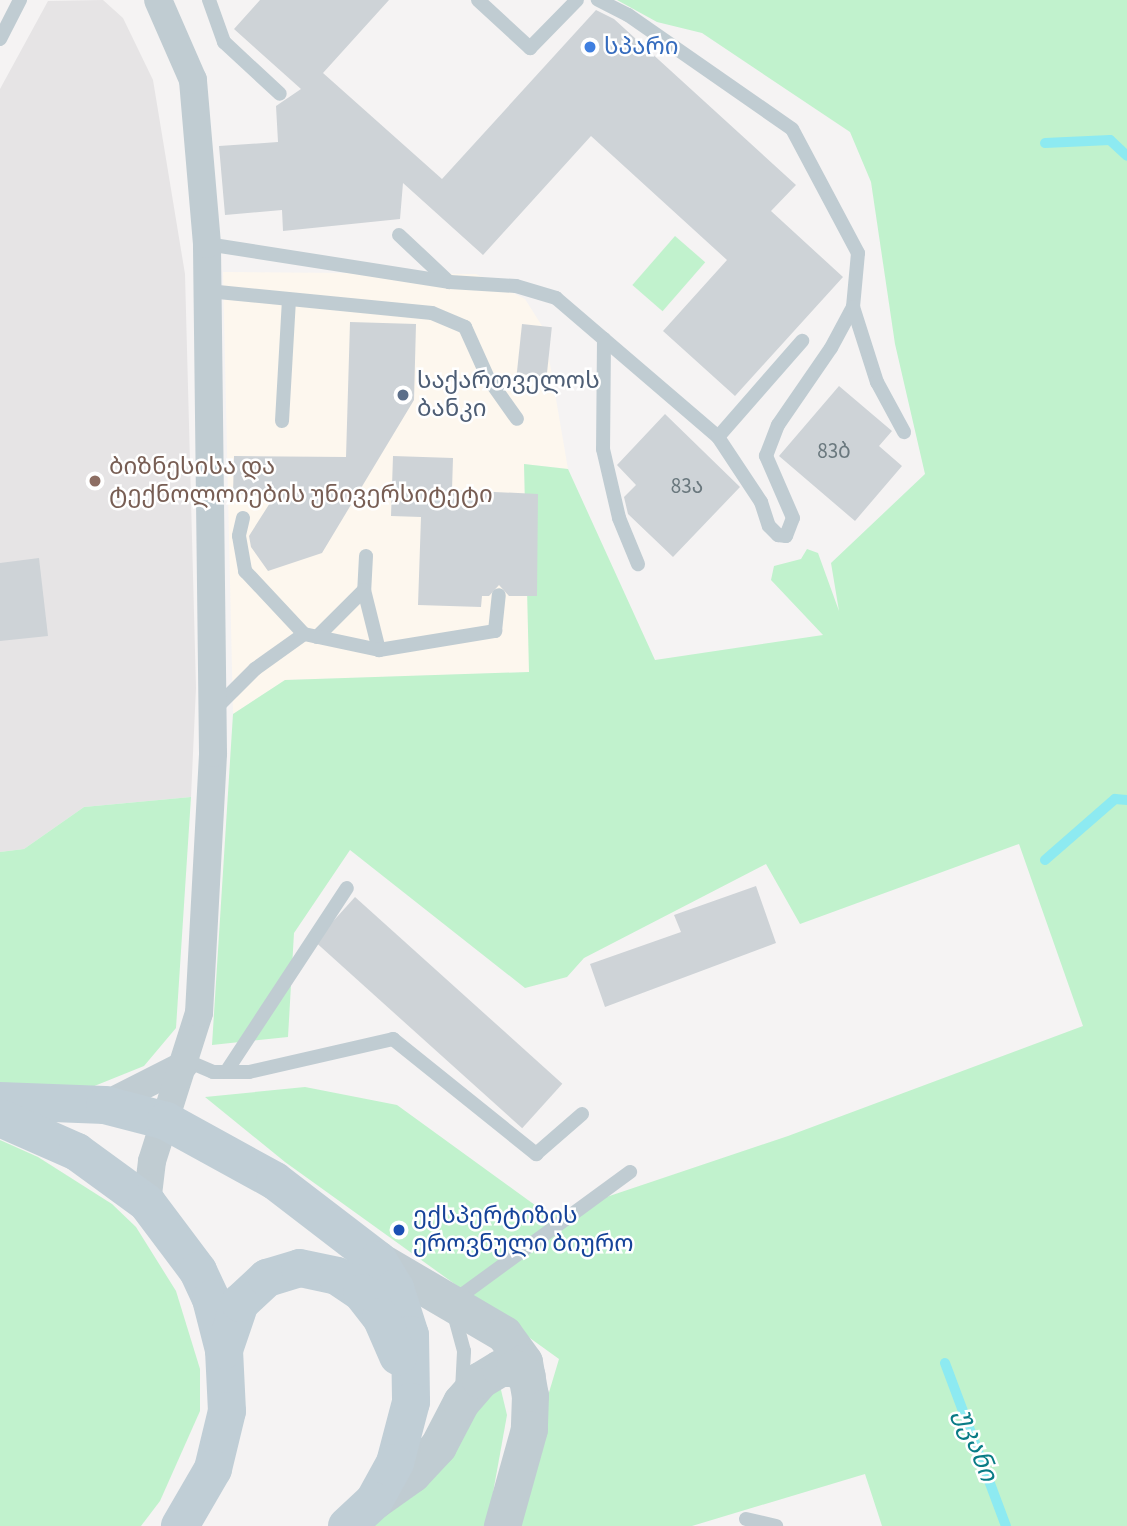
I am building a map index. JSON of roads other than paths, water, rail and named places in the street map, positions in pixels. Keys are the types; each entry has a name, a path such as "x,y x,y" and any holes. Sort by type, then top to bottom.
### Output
{"main road":[{"path":"0,1101 105,1105 166,1121 275,1181 377,1260 395,1288 410,1335 411,1402 395,1463 360,1514"},
{"path":"0,1118 78,1152 147,1203 198,1271 211,1299 224,1350 228,1385 222,1440 213,1469 182,1525"},
{"path":"224,1350 230,1322 254,1288 282,1271 318,1270 362,1293 382,1317 394,1340 411,1402"}],"street":[{"path":"147,1203 152,1161 199,1013 212,829 207,243 193,80 158,0"},
{"path":"105,1105 185,1063"},
{"path":"377,1260 504,1334 516,1347 527,1376 529,1429 502,1526"},
{"path":"360,1514 412,1474 438,1446 461,1402 480,1380 500,1368 514,1368 527,1376"}],"lane":[{"path":"0,39 20,0"},
{"path":"209,0 224,42 280,94"},
{"path":"478,0 530,47 577,0"},
{"path":"598,0 628,15 792,129 858,253 853,307 877,382 904,432"},
{"path":"399,235 450,282"},
{"path":"207,243 450,282 516,286 556,298 718,437 761,502 769,526 778,535 786,536 792,531 793,517 772,476 766,456 770,439 853,307"},
{"path":"208,291 432,313 465,327 488,379 517,419"},
{"path":"282,421 289,300"},
{"path":"604,339 603,449 619,518 638,564"},
{"path":"718,437 802,341"},
{"path":"243,518 239,536 245,571 311,636 379,650 495,631 499,595"},
{"path":"366,556 364,590 379,650"},
{"path":"213,712 255,669 311,636 364,590"},
{"path":"226,1072 347,888"},
{"path":"185,1063 212,1072 249,1072 393,1039 536,1154 582,1114"},
{"path":"461,1402 464,1351 452,1303 630,1172"},
{"path":"746,1519 776,1526"}],"waterway":[{"path":"1045,143 1110,140 1127,156"},
{"path":"1045,860 1115,799 1127,800"},
{"name":"უკანი","path":"945,1363 1006,1526"}],"place":[{"name":"სპარი","path":"590,47"},
{"name":"საქართველოს ბანკი","path":"403,395"},
{"name":"ბიზნესისა და ტექნოლოიების უნივერსიტეტი","path":"95,481"},
{"name":"ექსპერტიზის ეროვნული ბიურო","path":"399,1230"}]}
